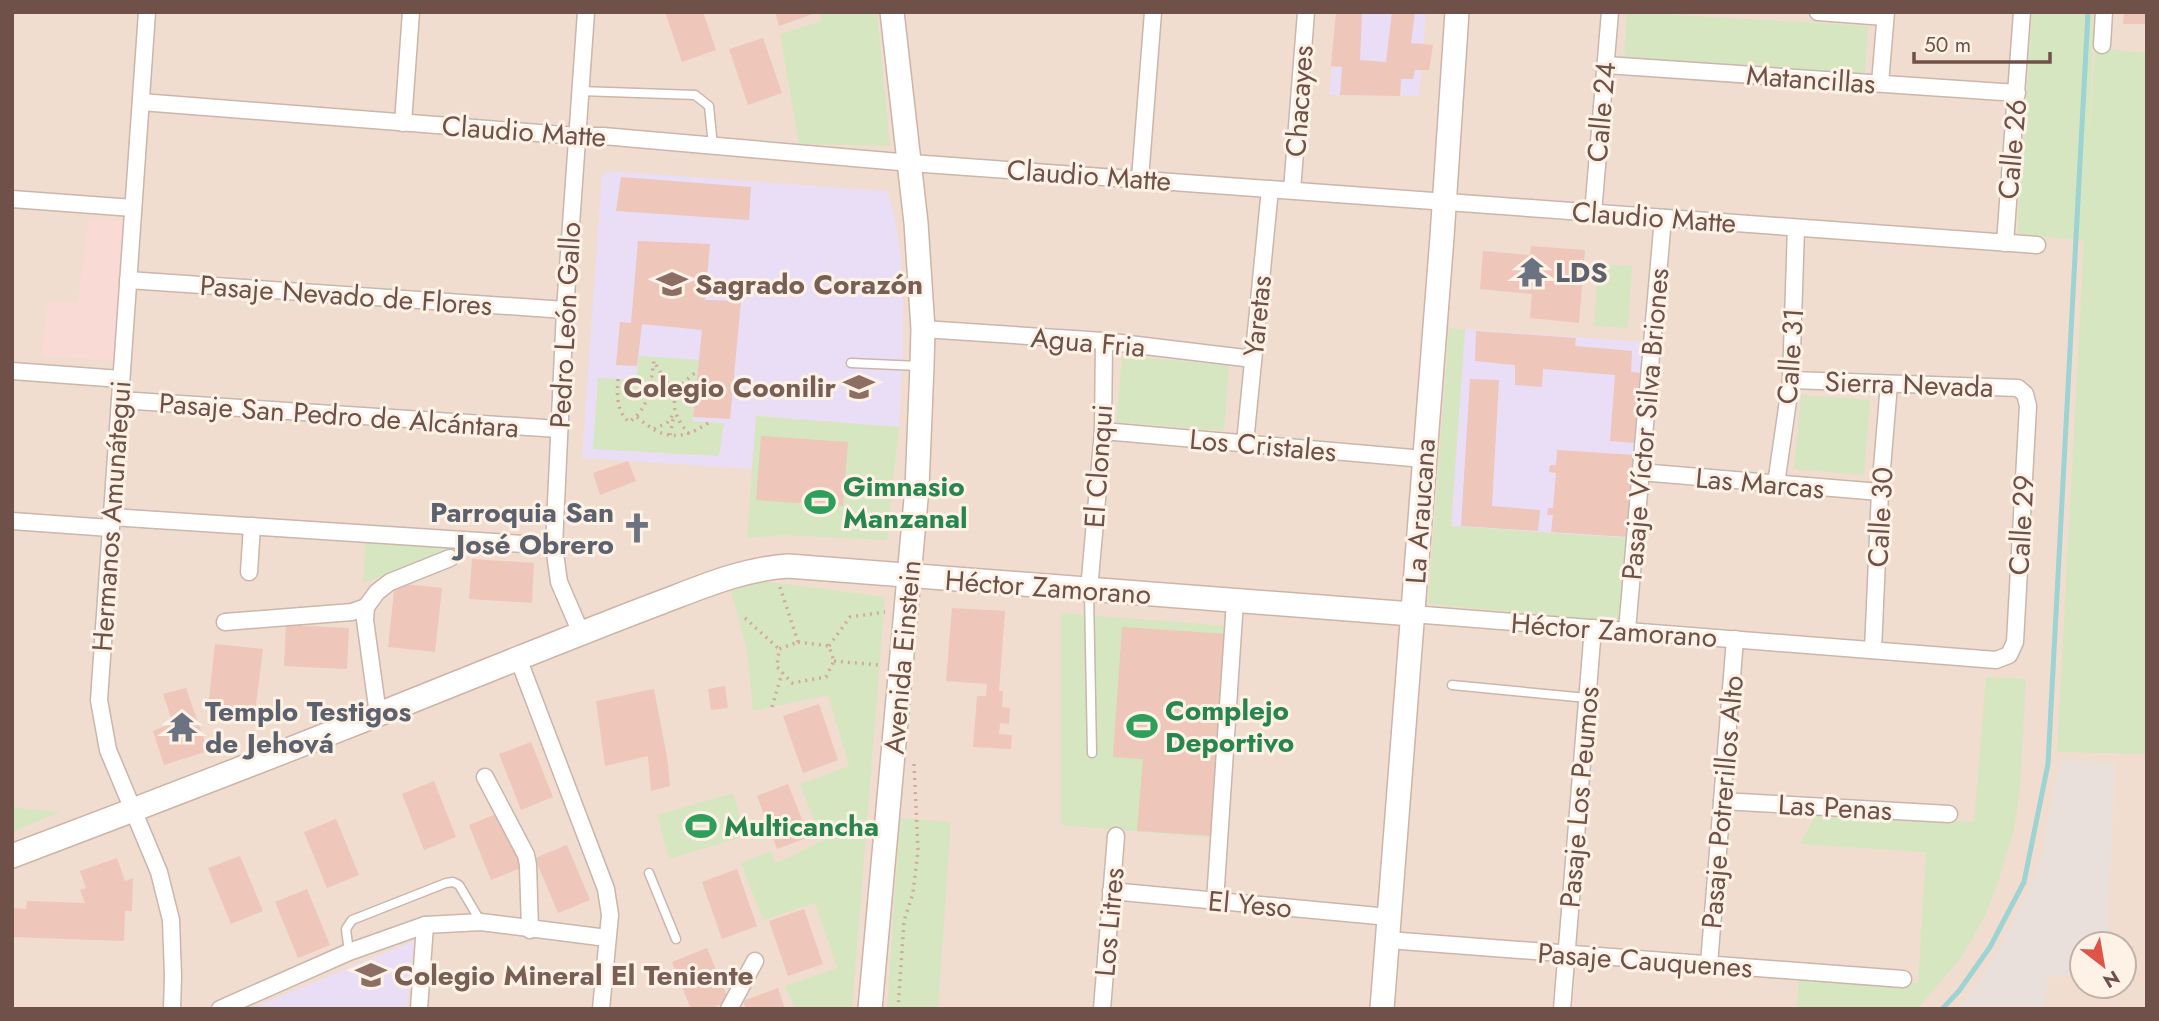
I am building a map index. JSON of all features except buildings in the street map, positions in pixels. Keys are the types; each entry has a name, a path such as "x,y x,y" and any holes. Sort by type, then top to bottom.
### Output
{"street":[{"name":"Hermanos Amunátegui","path":"147,12 99,700 108,750 159,872 171,920 172,1009"},
{"path":"403,123 411,12"},
{"name":"Pedro León Gallo","path":"581,633 559,582 554,546 565,310 586,12"},
{"name":"Avenida Einstein","path":"870,1009 917,488 923,330 911,163 892,12"},
{"path":"1140,179 1153,12"},
{"name":"Chacayes","path":"1292,190 1306,12"},
{"name":"La Araucana","path":"1382,1009 1457,12"},
{"name":"Calle 24","path":"1593,212 1610,12"},
{"path":"1818,12 1885,15 1880,83"},
{"name":"Calle 26","path":"2005,243 2022,12"},
{"path":"2102,45 2104,12"},
{"name":"Matancillas","path":"1606,65 2017,93"},
{"name":"Claudio Matte","path":"141,102 603,136 911,163 2038,245"},
{"name":"Yaretas","path":"1245,443 1270,189"},
{"path":"12,199 133,208"},
{"name":"Pasaje Víctor Silva Briones","path":"1627,630 1663,218"},
{"name":"Calle 31","path":"1776,484 1791,380 1796,228"},
{"name":"Pasaje Nevado de Flores","path":"128,281 565,310"},
{"name":"Agua Fria","path":"923,330 1104,341 1253,359"},
{"name":"El Clonqui","path":"1089,590 1103,431 1104,341"},
{"path":"12,371 121,379"},
{"name":"Sierra Nevada","path":"1791,380 2018,388 2025,394"},
{"name":"Calle 30","path":"1873,650 1889,384"},
{"name":"Calle 29","path":"2009,655 2015,642 2016,628 2028,406 2025,394"},
{"name":"Pasaje San Pedro de Alcántara","path":"120,400 559,429"},
{"name":"Los Cristales","path":"1103,431 1424,459"},
{"name":"Las Marcas","path":"1640,472 1881,492"},
{"path":"12,521 252,526 554,546"},
{"path":"249,572 252,526"},
{"path":"225,622 352,612 366,607 377,592 390,582 450,558"},
{"name":"Héctor Zamorano","path":"12,856 581,633 743,572 767,568 788,566 1996,660 2009,655"},
{"path":"1215,901 1236,601"},
{"path":"366,607 378,714"},
{"name":"Pasaje Los Peumos","path":"1562,1009 1593,628"},
{"name":"Pasaje Potrerillos Alto","path":"1709,964 1735,639"},
{"path":"518,658 606,889 610,915 601,1009"},
{"path":"485,777 526,855 530,930"},
{"name":"Las Penas","path":"1722,801 1949,814"},
{"name":"Los Litres","path":"1102,1009 1116,836"},
{"name":"El Yeso","path":"1111,891 1215,901 1388,928"},
{"path":"220,1009 349,952 425,925 481,922 607,938"},
{"path":"419,1009 425,925"},
{"name":"Pasaje Cauquenes","path":"1388,928 1566,954 1903,979"},
{"path":"729,1009 755,961"}],"lane":[{"path":"580,91 695,95 709,106 713,146"},
{"path":"851,363 922,366"},
{"path":"1089,590 1091,753"},
{"path":"1451,685 1587,698"},
{"path":"649,873 676,939"},
{"path":"349,952 346,929 352,920 446,883 459,885 481,922"}],"path":[{"path":"618,379 621,415 629,422 638,416 649,399 654,360 664,379 677,393"},
{"path":"670,436 677,393 681,385 695,373"},
{"path":"653,429 668,422 674,413"},
{"path":"674,413 689,434"},
{"path":"638,416 653,429 670,436 689,434 709,422"},
{"path":"767,568 778,583 797,642"},
{"path":"829,646 850,617 906,609"},
{"path":"745,618 779,649"},
{"path":"779,649 797,642 829,646"},
{"path":"779,649 777,667 792,683 825,677 834,661 829,646"},
{"path":"834,661 901,667"},
{"path":"772,707 782,673"}],"shaded area":[{"path":"12,12 2147,12 2147,1009 12,1009"},
{"path":"1337,12 1426,12 1419,96 1329,95"},
{"path":"609,171 887,191 894,213 903,288 899,427 757,416 752,469 582,458 602,176"},
{"path":"89,219 127,221 114,360 41,357 48,301 78,303"},
{"path":"1465,329 1642,342 1629,538 1451,526"},
{"path":"2060,760 2115,763 2108,930 2068,930 2068,976 2048,977 2043,1009 1956,1009 1972,992 2001,946 2038,871"},
{"name":"Colegio Mineral El Teniente","path":"414,941 407,1009 250,1009"}],"green space":[{"path":"819,12 877,12 890,146 799,144 780,34 822,21"},
{"path":"1627,12 1868,26 1865,75 1624,61"},
{"path":"2032,12 2094,12 2089,142 2095,48 2147,53 2147,754 2057,752 2084,241 2017,234"},
{"path":"1598,264 1632,266 1628,328 1594,326"},
{"path":"1449,328 1465,329 1451,526 1629,538 1623,623 1428,604"},
{"path":"639,356 699,360 692,421 724,423 719,456 593,449 598,378 636,380"},
{"path":"1122,356 1229,365 1224,431 1116,422"},
{"path":"1801,395 1870,400 1864,475 1794,469"},
{"name":"Gimnasio Manzanal","path":"756,416 899,427 887,540 782,535 747,538"},
{"path":"366,538 453,543 452,549 363,583"},
{"path":"754,582 885,597 852,1009 795,1009 785,986 837,968 815,903 763,920 741,863 771,851 776,863 822,841 800,784 849,766 828,695 753,711 747,650 731,591"},
{"name":"Complejo Deportivo","path":"1061,613 1229,626 1215,838 1061,825"},
{"path":"1986,677 2026,679 2020,790 2014,830 2000,876 1986,914 1961,958 1917,1009 1797,1009 1799,979 1918,983 1926,852 1800,844 1816,814 1974,822"},
{"name":"Multicancha","path":"733,793 746,836 669,859 657,815"},
{"path":"12,807 60,812 12,832"},
{"path":"900,818 951,822 938,1009 887,1009"}],"waterway":[{"path":"1942,1009 1959,991 1990,947 2024,882 2048,764 2088,12"}],"place":[{"name":"LDS","path":"1532,272"},
{"name":"Sagrado Corazón","path":"672,284"},
{"name":"Colegio Coonilir","path":"859,387"},
{"name":"Gimnasio Manzanal","path":"820,502"},
{"name":"Parroquia San José Obrero","path":"637,528"},
{"name":"Complejo Deportivo","path":"1142,726"},
{"name":"Templo Testigos de Jehová","path":"182,727"},
{"name":"Multicancha","path":"701,826"},
{"name":"Colegio Mineral El Teniente","path":"371,975"}]}
